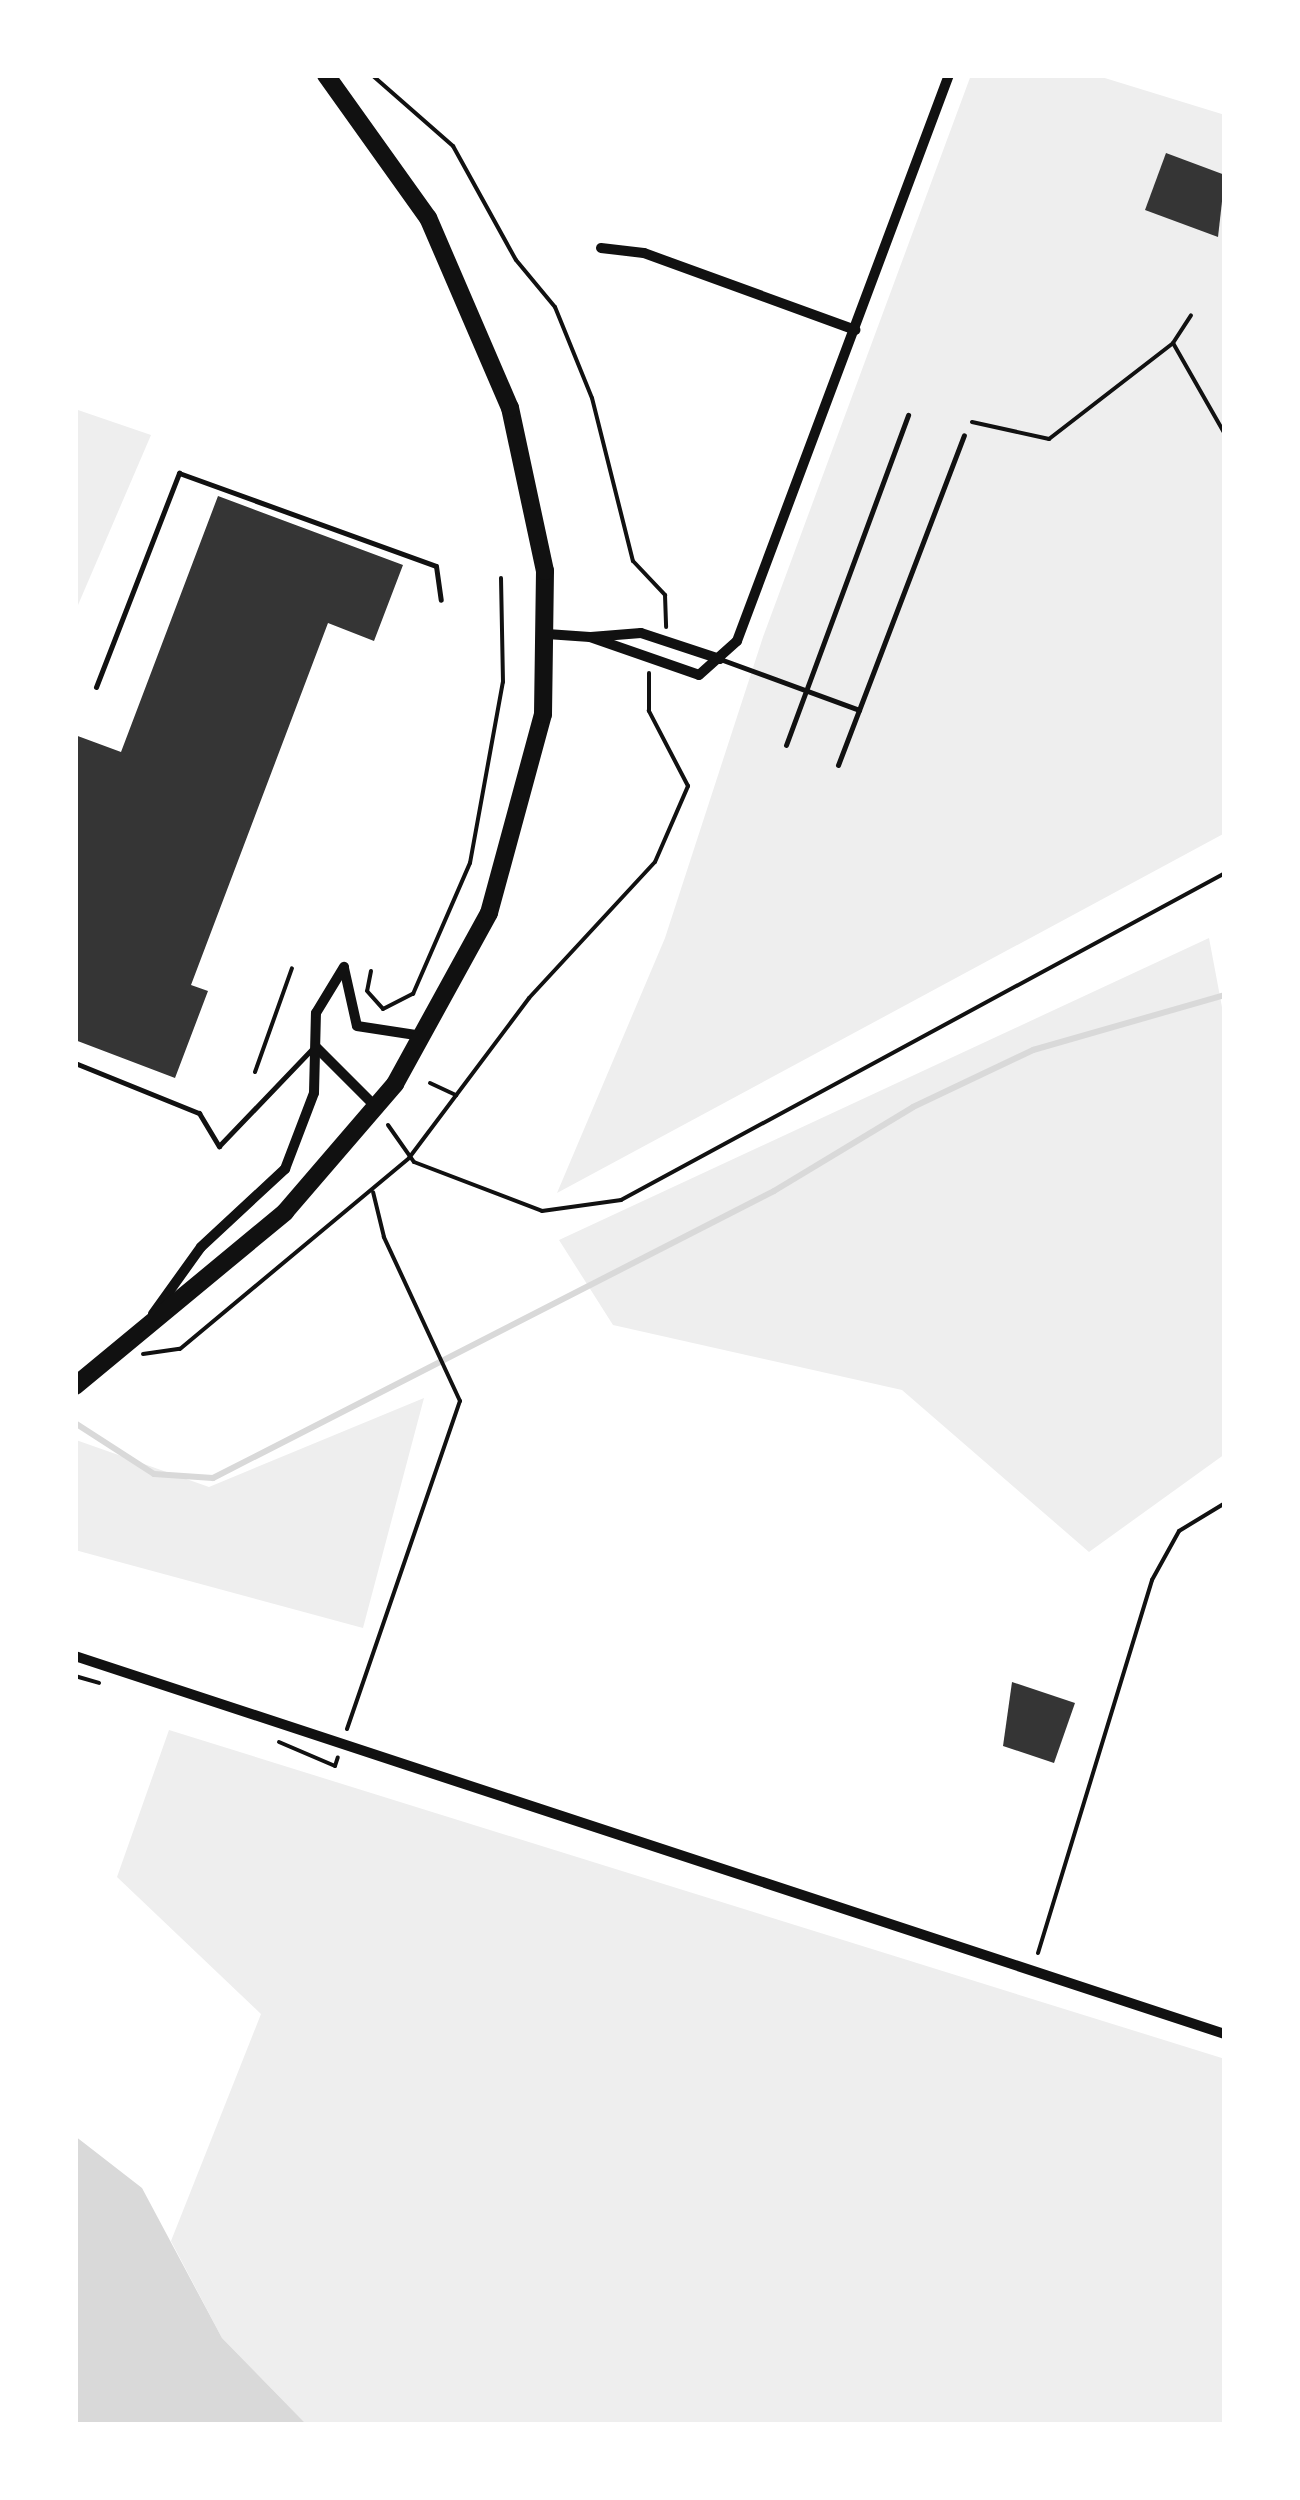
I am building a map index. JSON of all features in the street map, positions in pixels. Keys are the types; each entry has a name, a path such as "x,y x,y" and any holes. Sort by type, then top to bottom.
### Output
{"main road":[{"path":"75,1386 285,1212 378,1109 426,1036 501,880 544,714 547,634 526,460 483,335 416,197 326,75"}],"street":[{"path":"590,637 687,673 710,673 742,632 949,75"},
{"path":"601,248 644,252 855,330"},
{"path":"547,634 590,637 641,633 720,659"},
{"path":"140,1334 202,1247 286,1169 306,1131 316,1014 344,966 357,1026 426,1036"},
{"path":"315,1046 378,1109"},
{"path":"75,1656 1225,2034"}],"lane":[{"path":"786,744 908,415"},
{"path":"838,765 964,435"},
{"path":"96,687 178,474 436,566 441,600"},
{"path":"720,659 859,710"},
{"path":"75,1063 199,1113 219,1146 315,1046"}],"path":[{"path":"372,75 453,146 516,260 555,307 592,398 633,561 667,602 666,630"},
{"path":"964,435 968,420 1048,439 1173,343 1192,315"},
{"path":"1173,343 1225,434"},
{"path":"371,971 367,991 383,1008 414,994 470,862 502,682 502,578"},
{"path":"128,1362 180,1349 373,1192 409,1158 456,1095 664,846 688,780 650,711 650,671"},
{"path":"378,1109 409,1158 542,1211 622,1200 1225,872"},
{"path":"255,1072 292,968"},
{"path":"430,1083 456,1095"},
{"path":"350,1721 457,1420 456,1385 373,1192"},
{"path":"1032,1970 1152,1580 1179,1531 1225,1503"}],"shaded area":[{"path":"971,75 1095,75 1225,115 1225,833 557,1193 665,938 763,637"},
{"path":"75,409 151,435 75,612"},
{"path":"1209,938 1225,1023 1225,1454 1089,1552 902,1390 613,1325 559,1240"},
{"path":"424,1398 363,1628 75,1550 76,1440 209,1487"},
{"path":"169,1730 1225,2059 1225,2425 307,2425 222,2338 171,2241 261,2014 117,1877"},
{"path":"75,2136 142,2188 222,2338 307,2425 75,2425"}],"building":[{"path":"1166,153 1225,175 1218,237 1145,210"},
{"path":"218,496 403,565 374,641 328,623 191,985 208,991 175,1078 75,1040 75,735 121,752"},
{"path":"1012,1682 1075,1703 1054,1763 1003,1746"}],"waterway":[{"path":"75,1423 154,1474 213,1478 774,1191 913,1107 1033,1050 1225,995"}]}
